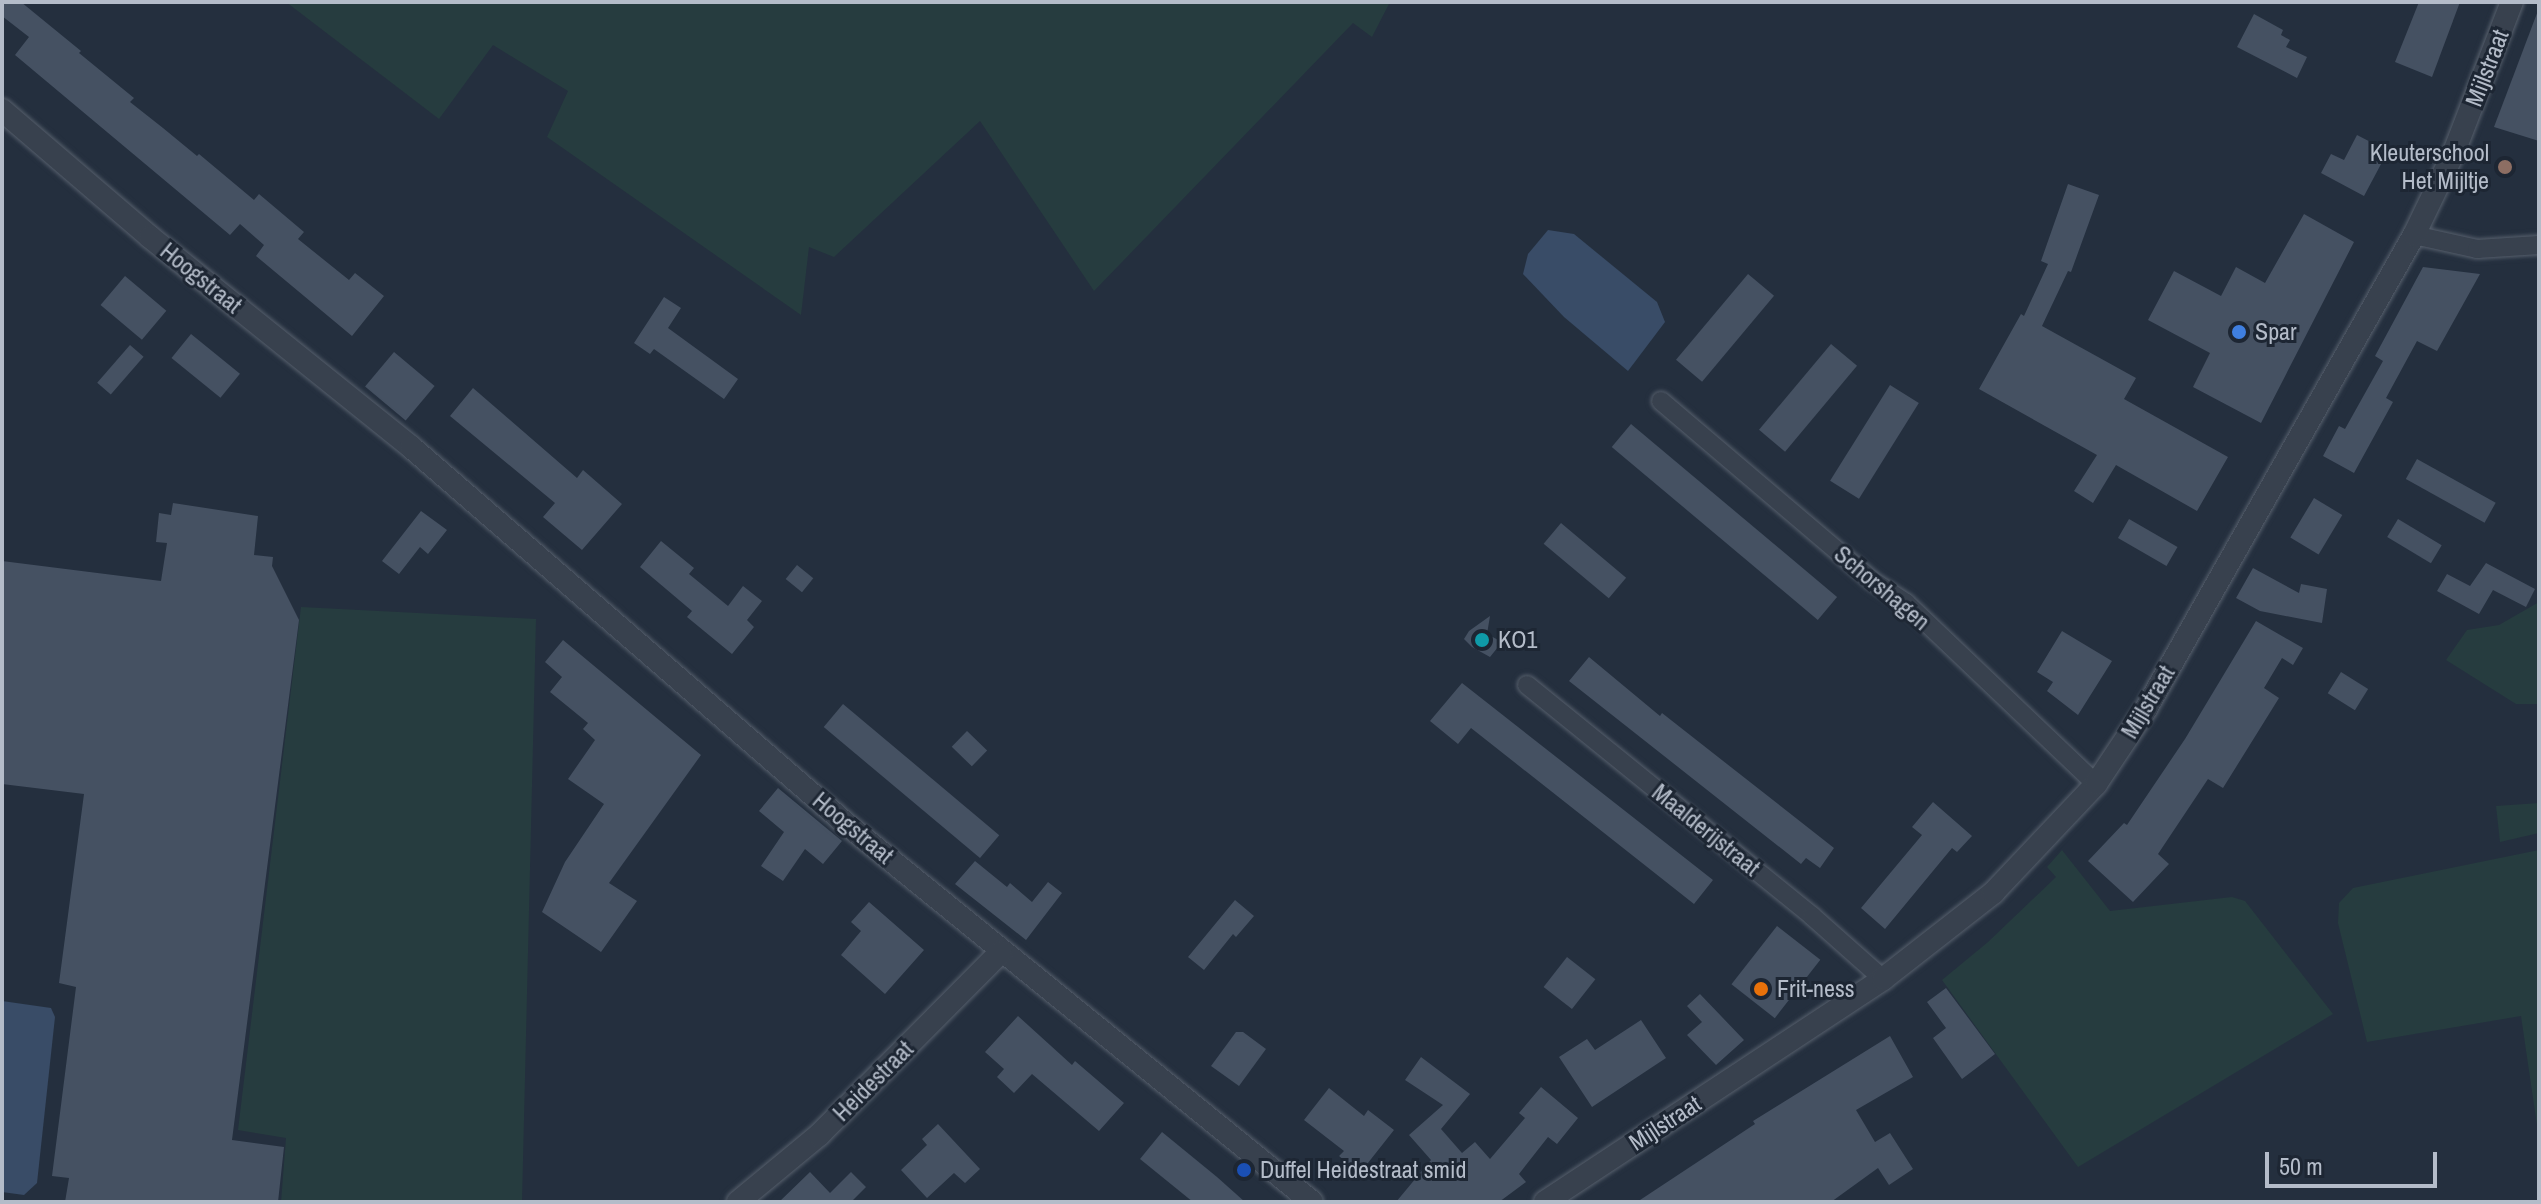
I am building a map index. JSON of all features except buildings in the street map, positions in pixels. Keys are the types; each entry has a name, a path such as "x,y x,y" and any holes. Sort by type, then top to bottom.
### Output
{"street":[{"name":"Mijlstraat","path":"1545,1202 1883,979 1993,893 2096,784 2146,709 2414,235 2454,152 2512,2"},
{"name":"Hoogstraat","path":"2,110 150,237 408,436 845,823 1312,1202"},
{"path":"2414,235 2477,249 2539,245"},
{"name":"Schorshagen","path":"1661,401 1871,580 1906,603 2096,784"},
{"name":"Maalderijstraat","path":"1527,685 1812,916 1883,979"},
{"name":"Heidestraat","path":"738,1202 819,1135 1001,952"}],"green space":[{"path":"286,2 1390,2 1372,37 1353,23 1094,291 980,121 834,257 809,247 801,315 547,137 568,91 493,45 439,119"},
{"path":"2539,602 2539,704 2516,704 2446,660 2467,630 2499,625"},
{"path":"301,607 536,619 522,1202 281,1202 286,1138 238,1130"},
{"path":"2539,803 2539,833 2500,842 2496,806"},
{"path":"2062,850 2110,911 2232,897 2245,901 2333,1014 2078,1167 1942,980 1988,942 2056,877 2047,867"},
{"path":"2539,850 2539,1139 2521,1016 2367,1042 2338,923 2339,903 2353,888"}],"water":[{"path":"1548,230 1574,234 1657,302 1665,322 1628,371 1564,317 1523,274 1528,254"},
{"path":"2,1001 51,1008 55,1017 37,1183 24,1195 2,1192"}],"place":[{"name":"Kleuterschool Het Mijltje","path":"2505,167"},
{"name":"Spar","path":"2239,332"},
{"name":"KO1","path":"1482,640"},
{"name":"Frit-ness","path":"1761,989"},
{"name":"Duffel Heidestraat smid","path":"1244,1170"}]}
